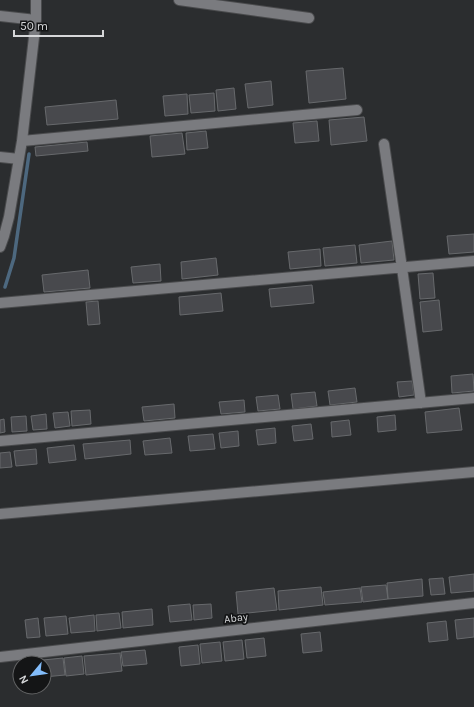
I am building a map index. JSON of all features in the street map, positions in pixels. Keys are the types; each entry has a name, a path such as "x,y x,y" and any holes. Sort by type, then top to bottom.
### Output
{"street":[{"path":"0,247 9,217 22,141 36,20 36,0"},
{"path":"180,0 309,18"},
{"path":"0,16 36,20"},
{"path":"22,141 357,110"},
{"path":"384,144 421,403"},
{"path":"0,157 18,160"},
{"path":"0,303 474,261"},
{"path":"0,441 474,398"},
{"path":"0,514 474,472"},
{"name":"Abay","path":"0,657 474,602"}],"building":[{"path":"343,68 346,99 309,103 306,71"},
{"path":"271,81 273,105 248,108 245,84"},
{"path":"234,88 236,109 218,111 216,90"},
{"path":"214,93 215,111 191,113 189,95"},
{"path":"187,94 188,114 165,116 163,96"},
{"path":"116,100 118,119 47,125 45,107"},
{"path":"364,117 367,141 331,145 329,120"},
{"path":"317,121 319,141 295,143 293,123"},
{"path":"206,131 208,148 187,150 186,133"},
{"path":"182,133 185,154 152,157 150,136"},
{"path":"87,142 88,151 36,156 35,147"},
{"path":"474,234 474,252 449,254 447,236"},
{"path":"392,241 394,260 361,263 359,245"},
{"path":"355,245 357,263 325,266 323,248"},
{"path":"320,249 321,266 290,269 288,252"},
{"path":"216,258 218,275 182,279 181,262"},
{"path":"160,264 161,281 133,283 131,267"},
{"path":"88,270 90,288 44,292 42,275"},
{"path":"433,273 435,298 420,299 418,274"},
{"path":"312,285 314,303 271,307 269,289"},
{"path":"221,293 223,311 180,315 179,297"},
{"path":"439,300 442,330 423,332 420,302"},
{"path":"98,301 100,324 88,325 86,302"},
{"path":"473,374 474,391 452,393 451,376"},
{"path":"412,381 414,395 399,397 397,382"},
{"path":"355,388 357,402 330,405 328,391"},
{"path":"315,392 317,406 293,409 291,394"},
{"path":"278,395 280,409 258,411 256,397"},
{"path":"244,400 245,412 221,414 219,402"},
{"path":"174,404 175,418 144,421 142,407"},
{"path":"459,408 462,430 427,433 425,412"},
{"path":"90,410 91,424 72,426 71,411"},
{"path":"68,412 70,426 55,428 53,413"},
{"path":"46,414 47,429 33,430 31,416"},
{"path":"395,415 396,430 378,432 377,417"},
{"path":"26,416 27,431 12,432 11,417"},
{"path":"4,419 5,432 0,433 0,420"},
{"path":"349,420 351,435 332,437 331,422"},
{"path":"311,424 313,439 294,441 292,426"},
{"path":"275,428 276,443 258,445 256,430"},
{"path":"238,431 239,446 221,448 219,433"},
{"path":"213,434 215,449 190,451 188,436"},
{"path":"170,438 172,453 145,455 143,441"},
{"path":"130,440 131,454 85,459 83,444"},
{"path":"74,445 76,460 49,463 47,448"},
{"path":"36,449 37,464 16,466 14,451"},
{"path":"10,452 12,467 0,468 0,453"},
{"path":"474,574 474,591 451,593 449,577"},
{"path":"443,578 445,594 431,595 429,579"},
{"path":"422,579 423,596 388,599 387,583"},
{"path":"386,585 388,599 363,602 361,587"},
{"path":"321,587 323,605 279,610 278,591"},
{"path":"274,588 277,610 238,614 236,592"},
{"path":"360,588 362,602 325,605 323,592"},
{"path":"190,604 192,620 170,622 168,606"},
{"path":"211,604 212,618 194,620 193,605"},
{"path":"152,609 153,625 123,628 122,612"},
{"path":"119,613 121,628 97,631 96,615"},
{"path":"94,615 95,631 71,633 69,618"},
{"path":"66,616 68,634 46,636 44,618"},
{"path":"38,618 40,637 27,638 25,620"},
{"path":"474,618 474,637 457,639 455,620"},
{"path":"446,621 448,640 429,642 427,623"},
{"path":"320,632 322,651 303,653 301,634"},
{"path":"264,638 266,656 247,658 245,640"},
{"path":"242,640 244,659 225,661 223,642"},
{"path":"220,642 222,661 202,663 200,644"},
{"path":"198,645 200,664 181,666 179,647"},
{"path":"145,650 147,664 123,666 121,652"},
{"path":"120,653 122,671 86,675 84,656"},
{"path":"82,656 84,674 66,676 64,658"},
{"path":"63,658 65,675 52,676 52,659"}],"waterway":[{"path":"5,287 14,258 29,154"}]}
